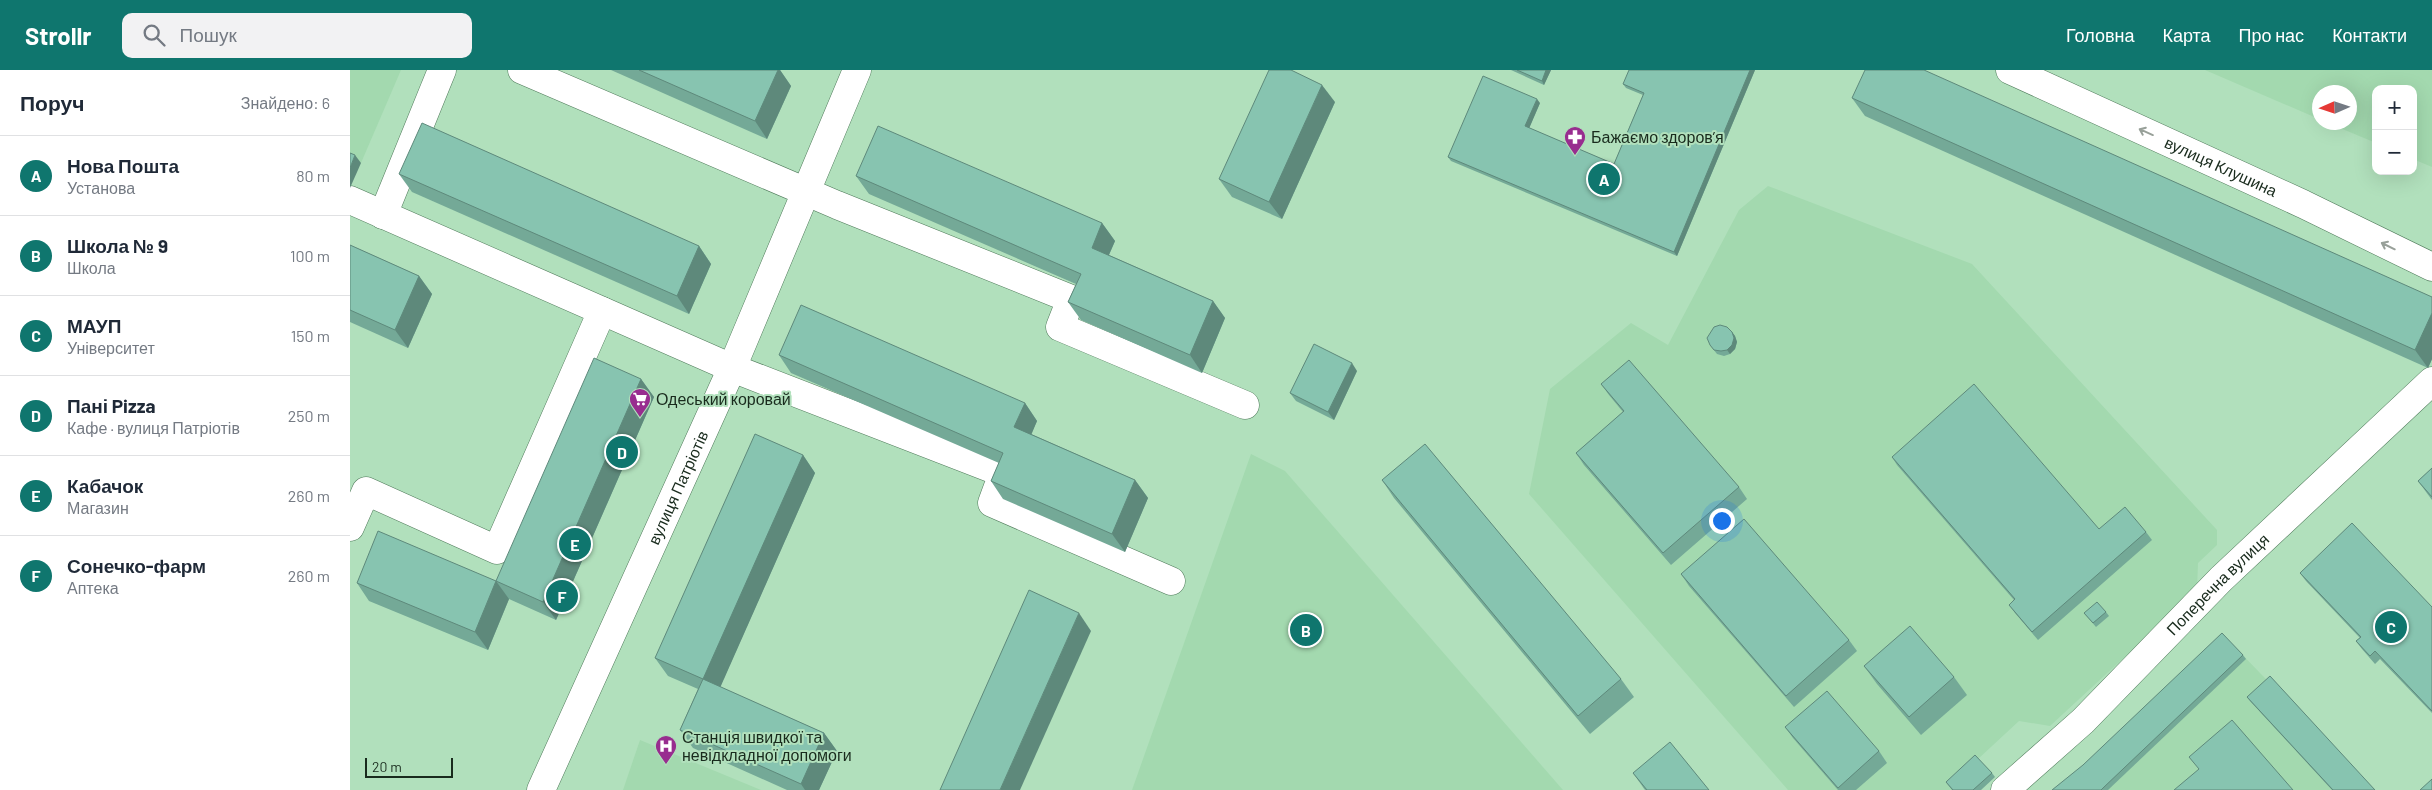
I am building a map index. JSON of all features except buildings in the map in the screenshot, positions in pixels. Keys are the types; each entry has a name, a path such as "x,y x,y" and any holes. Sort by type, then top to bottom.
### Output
{"street":[{"path":"383,215 442,70"},
{"path":"522,70 805,190 1071,299 1060,327 1246,405"},
{"name":"вулиця Патріотів","path":"541,790 732,368 805,190 857,70"},
{"name":"вулиця Клушина","path":"2010,70 2303,204 2432,267"},
{"path":"350,200 732,368 1002,473 992,503 1171,581"},
{"path":"350,527 366,491 497,550 602,310"},
{"name":"Поперечна вулиця","path":"2005,790 2083,721 2221,579 2432,381"}],"shaded area":[{"path":"350,70 401,70 361,163 350,158"},
{"path":"2205,70 2432,70 2432,167 2417,161 2417,85 2372,85 2372,141 2345,130 2357,130 2357,85 2312,85 2312,116"},
{"path":"1768,186 1972,264 2217,530 2217,545 2198,563 2197,590 2050,726 2019,721 1978,759 1981,790 1788,790 1529,494 1550,389 1631,323 1668,345 1739,210"},
{"path":"1251,454 1285,471 1563,790 1132,790"},
{"path":"2225,637 2374,790 2061,790"},
{"name":"Станція швидкої та невідкладної допомоги","path":"640,740 761,790 623,790"}],"place":[{"name":"Бажаємо здоровʼя","path":"1575,156"},
{"name":"Нова Пошта","path":"1604,179"},
{"name":"Одеський коровай","path":"640,418"},
{"name":"Пані Pizza","path":"622,452"},
{"name":"Кабачок","path":"575,544"},
{"name":"Сонечко-фарм","path":"562,596"},
{"name":"МАУП","path":"2391,627"},
{"name":"Школа № 9","path":"1306,630"},
{"name":"Станція швидкої та невідкладної допомоги","path":"666,765"}]}
